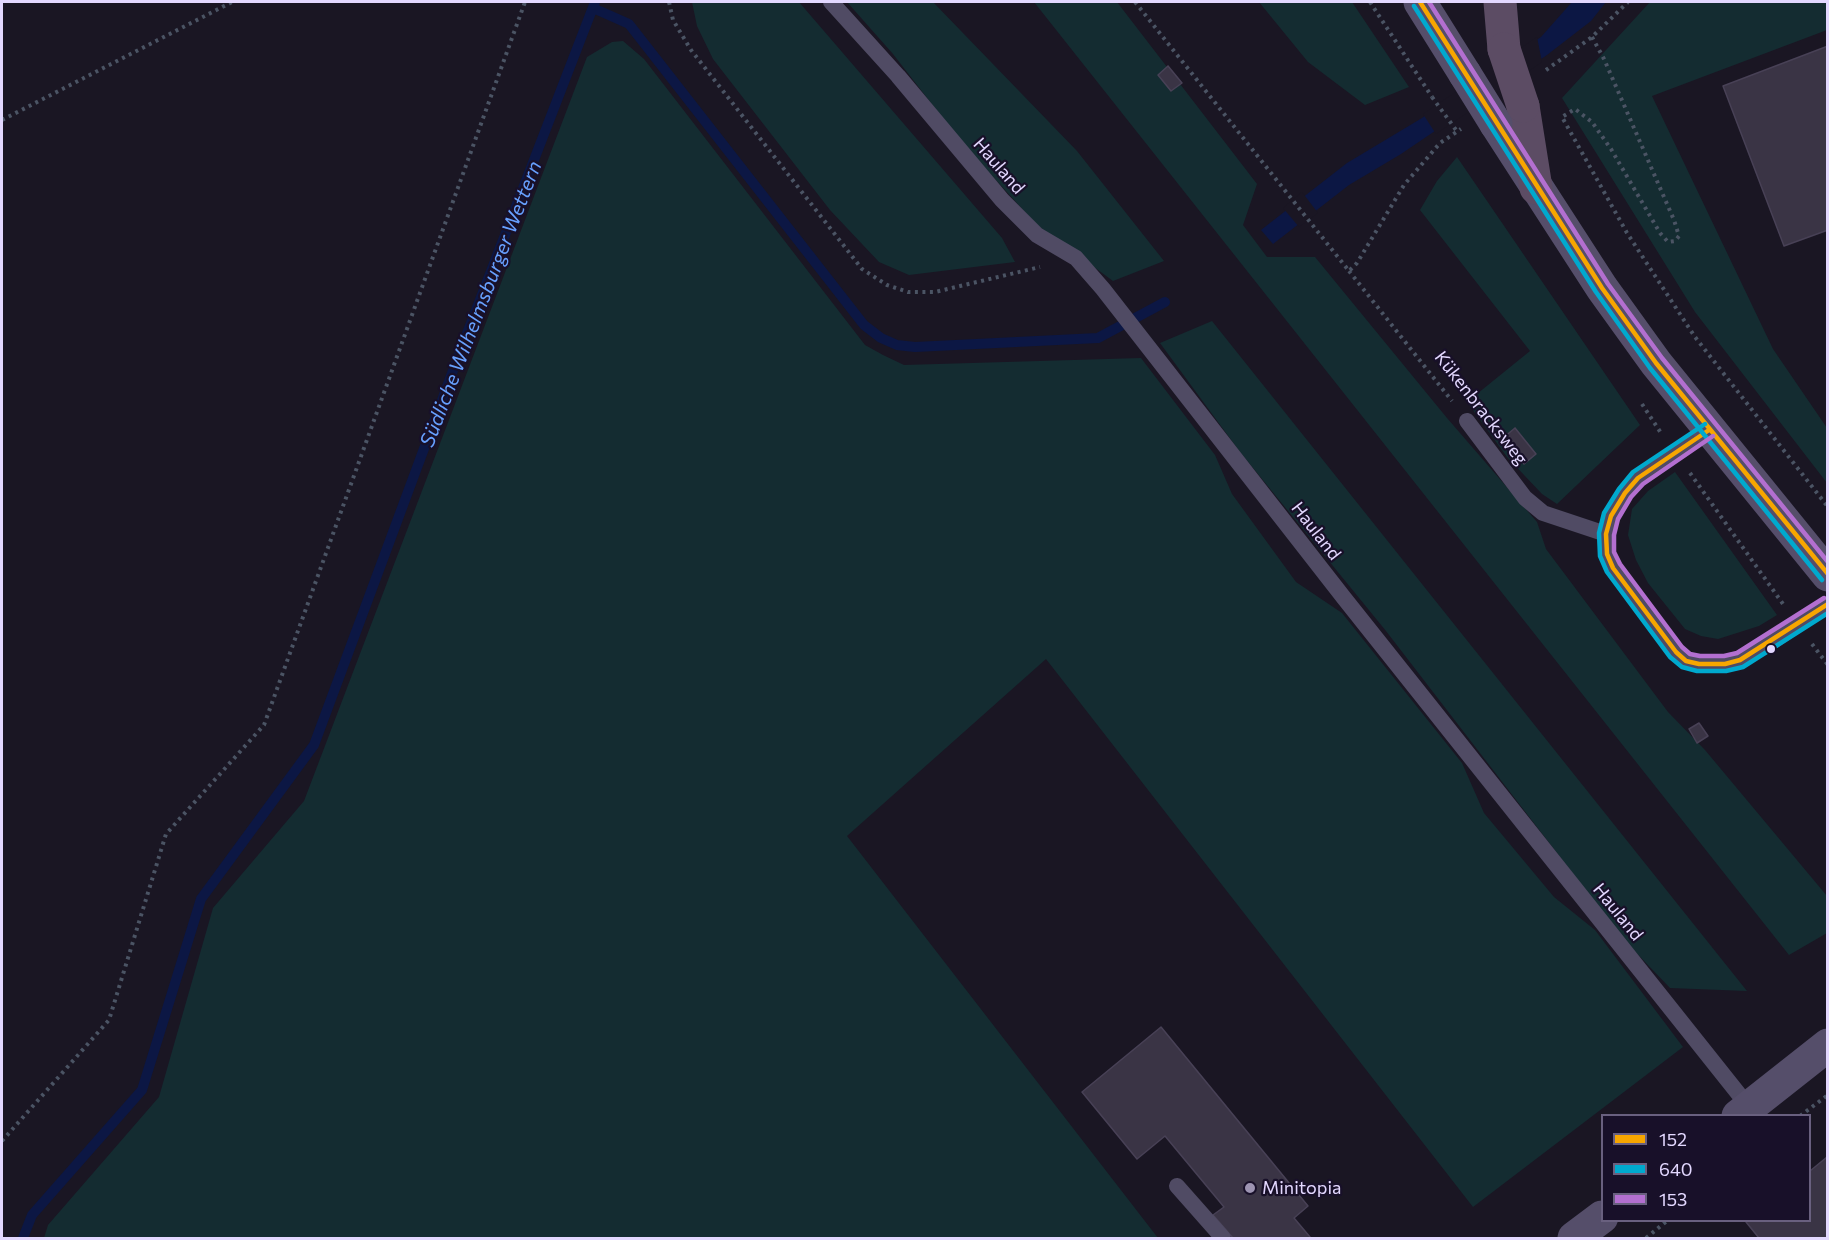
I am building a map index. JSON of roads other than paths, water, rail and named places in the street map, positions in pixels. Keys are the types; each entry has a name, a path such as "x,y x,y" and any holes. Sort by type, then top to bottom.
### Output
{"highway":[{"path":"1500,2 1504,49 1523,106 1536,188"}],"main road":[{"path":"1420,2 1536,188 1608,297 1710,430 1827,575"},
{"path":"1743,1111 1827,1045"},
{"path":"1575,1239 1601,1218"}],"lane":[{"name":"Hauland","path":"831,2 898,76 1002,200 1037,235 1076,258 1103,289 1743,1111"},
{"name":"Kükenbracksweg","path":"1467,421 1524,498 1543,513 1606,534"},
{"path":"1710,430 1638,478 1624,493 1611,516 1606,534 1607,554 1613,568 1654,627 1686,661 1711,665 1740,660 1798,625 1827,604"},
{"path":"1177,1186 1223,1239"}],"waterway":[{"name":"Südliche Wilhelmsburger Wettern","path":"23,1238 32,1215 142,1090 201,899 314,745 461,349 595,2"},
{"name":"Südliche Wilhelmsburger Wettern","path":"593,8 629,24 864,325 881,338 897,345 915,347 1098,338 1165,302"}],"place":[{"name":"Minitopia","path":"1250,1188"}]}
